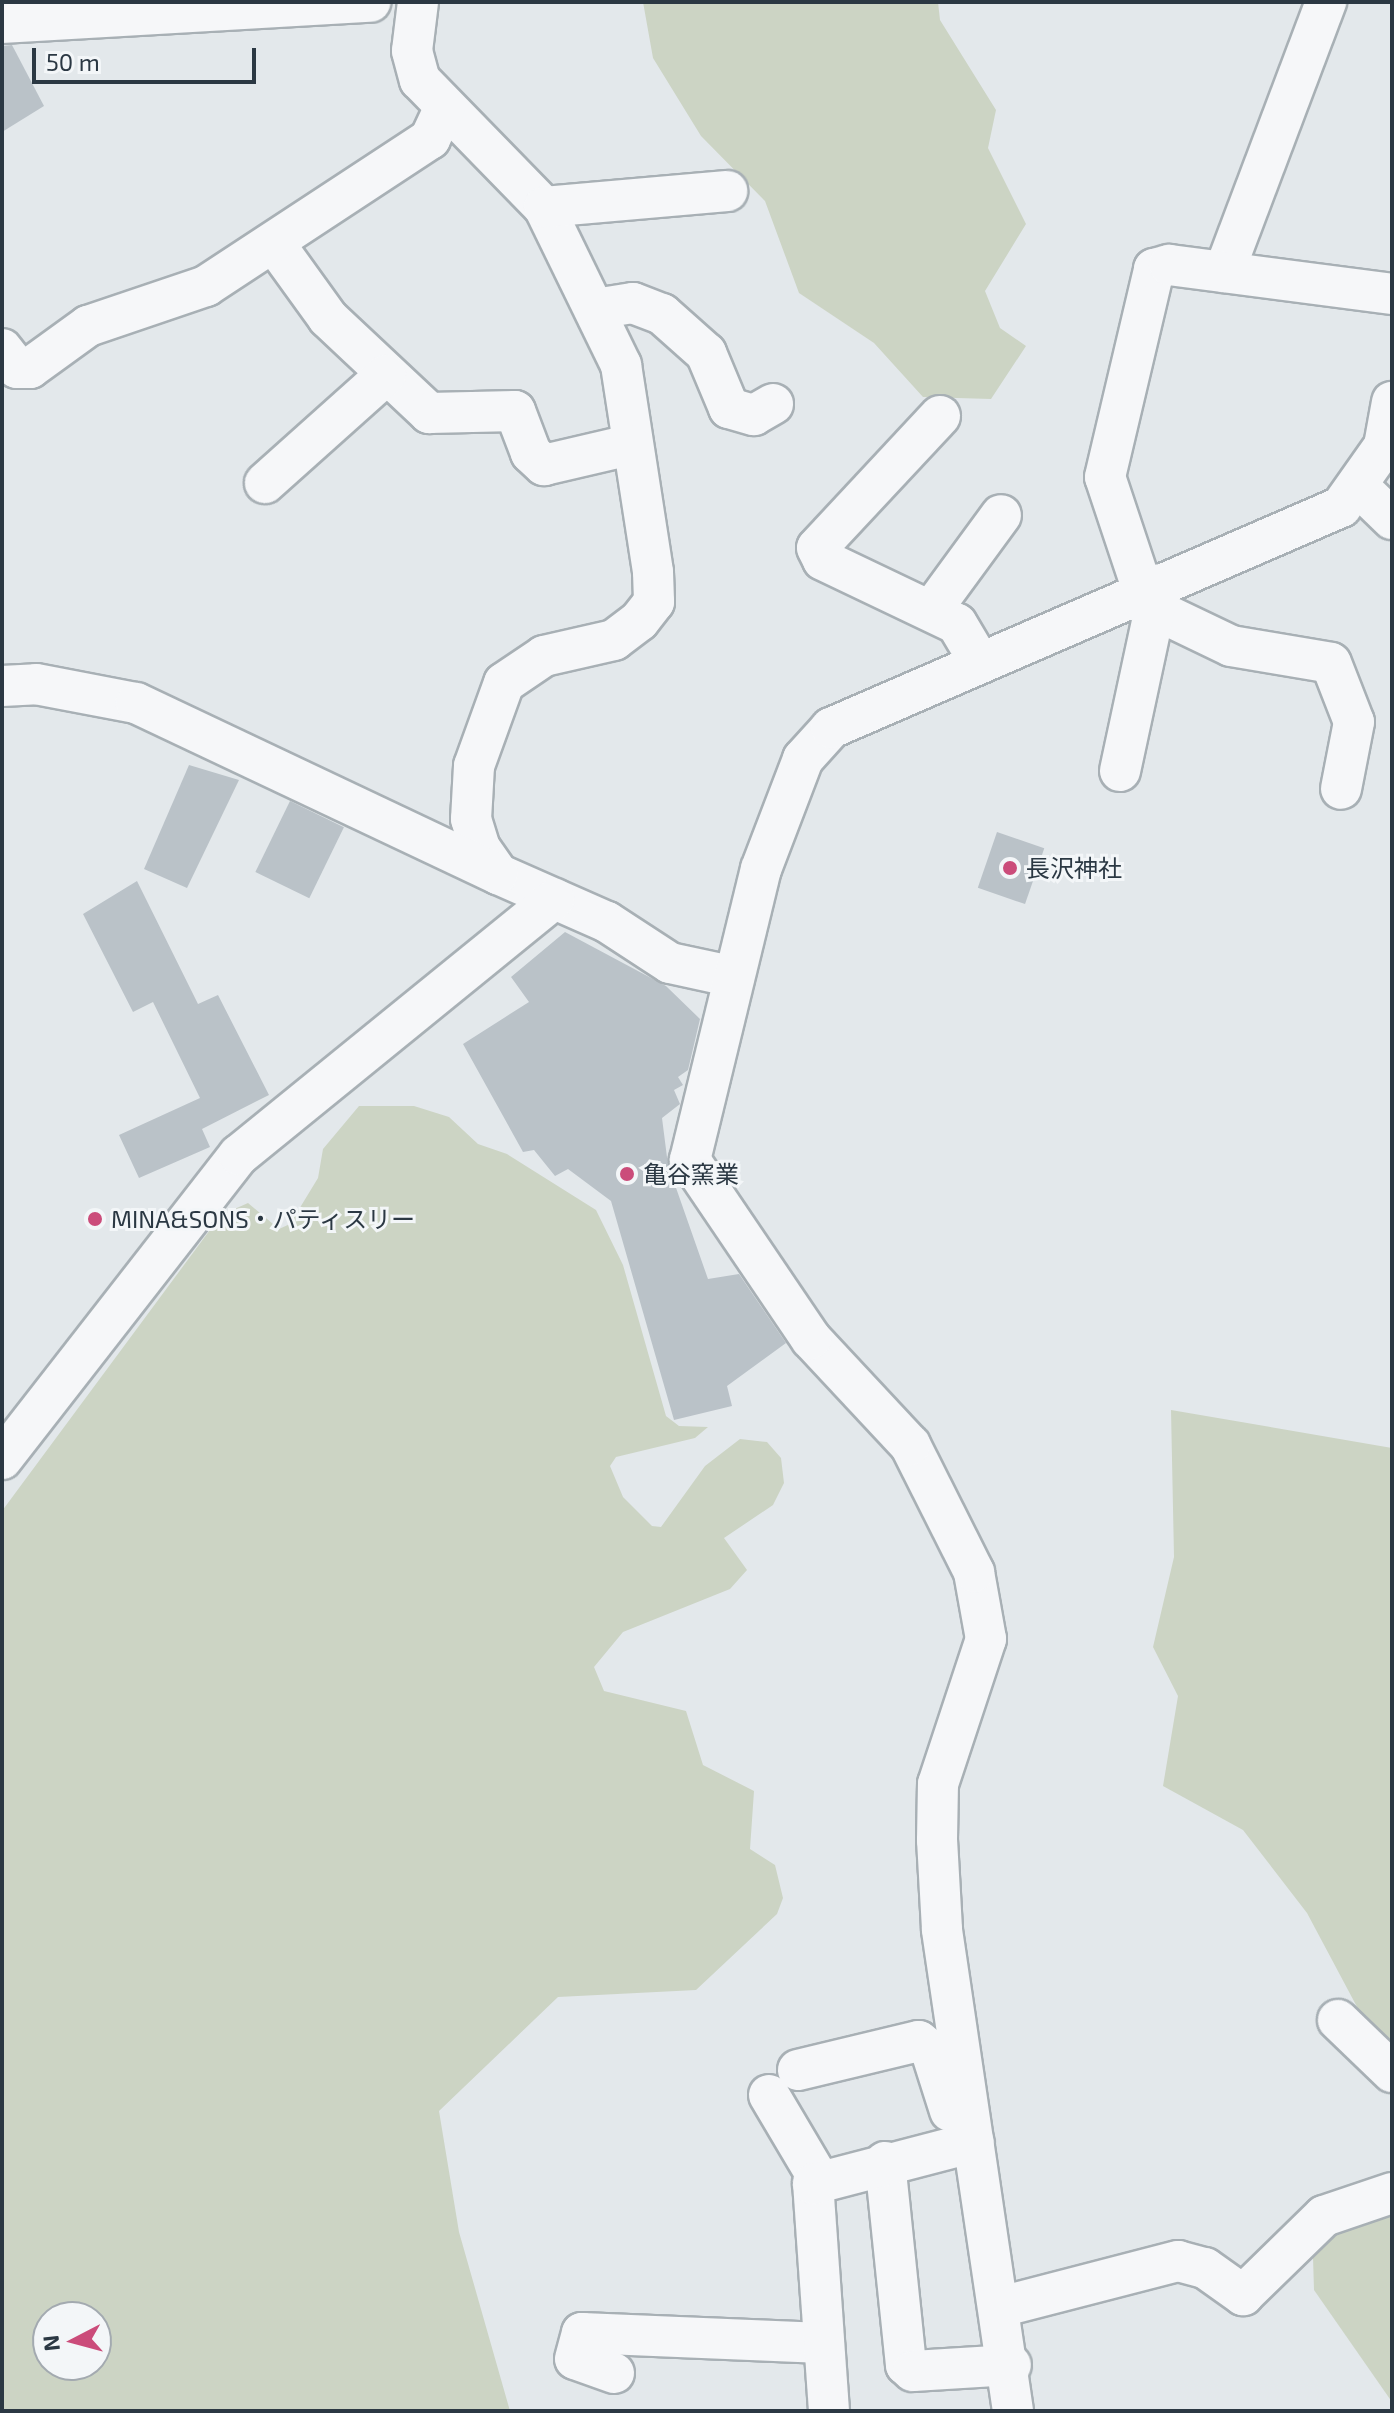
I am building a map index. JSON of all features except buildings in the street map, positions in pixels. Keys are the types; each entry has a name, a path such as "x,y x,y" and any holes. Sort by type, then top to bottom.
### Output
{"street":[{"path":"2,23 136,9 370,2"},
{"path":"418,2 412,61 445,107 544,207 621,365 654,602 614,640 544,656 504,683 474,766 471,819 498,874"},
{"path":"1224,272 1326,2"},
{"path":"2,349 17,368 30,368 88,326 206,286 430,139 445,107"},
{"path":"544,207 727,191"},
{"path":"274,243 328,318 386,375 437,416 515,411 531,453 544,465 630,445"},
{"path":"1120,771 1153,595 1105,477 1149,282 1161,266 1392,294"},
{"path":"595,309 633,303 677,304 722,340"},
{"path":"633,303 700,344 735,412 754,415 773,404"},
{"path":"265,483 386,375"},
{"path":"1013,2411 1011,2365 942,1929 937,1840 938,1784 986,1639 974,1572 910,1445 811,1339 690,1160 730,976 803,759 831,728 979,661 1153,595 1316,519 1359,487 1384,446 1392,402"},
{"path":"940,416 817,548 823,560 933,608 957,624 979,661"},
{"path":"1359,487 1392,519"},
{"path":"933,608 1001,515"},
{"path":"1153,595 1231,646 1331,663 1354,722 1341,789"},
{"path":"2,686 36,684 136,703 554,899 670,963 730,976"},
{"path":"2,1459 239,1155 554,899"},
{"path":"1338,2020 1392,2072"},
{"path":"829,2411 810,2197 818,2178 783,2082 925,2042 949,2109 974,2142"},
{"path":"818,2178 974,2142"},
{"path":"885,2162 906,2365 913,2371 1011,2365"},
{"path":"1000,2307 1178,2261 1205,2268 1243,2295 1324,2216 1392,2193"},
{"path":"614,2373 575,2359 582,2333 823,2343"}],"green space":[{"path":"643,2 938,2 940,20 996,110 988,148 1026,224 985,291 1000,328 1026,346 991,399 923,397 874,343 799,293 765,201 701,136 653,58"},
{"path":"359,1106 414,1106 449,1117 478,1144 507,1154 596,1210 623,1265 666,1416 679,1426 708,1427 695,1438 616,1457 610,1466 623,1497 652,1526 661,1527 705,1466 740,1439 767,1442 781,1458 784,1483 773,1505 724,1538 747,1570 730,1589 623,1632 594,1667 604,1691 686,1711 703,1765 754,1791 750,1849 775,1865 783,1898 777,1914 696,1990 558,1997 439,2111 459,2232 510,2411 2,2411 2,1511 221,1215 248,1203 279,1229 290,1224 318,1178 323,1149"},
{"path":"1171,1410 1392,1448 1392,2046 1364,2020 1307,1913 1243,1830 1163,1786 1178,1696 1153,1647 1174,1557"},
{"path":"1392,2214 1392,2402 1314,2290 1313,2258 1340,2226"}],"place":[{"name":"長沢神社","path":"1010,868"},
{"name":"亀谷窯業","path":"627,1174"},
{"name":"MINA&SONS・パティスリー","path":"95,1219"}]}
